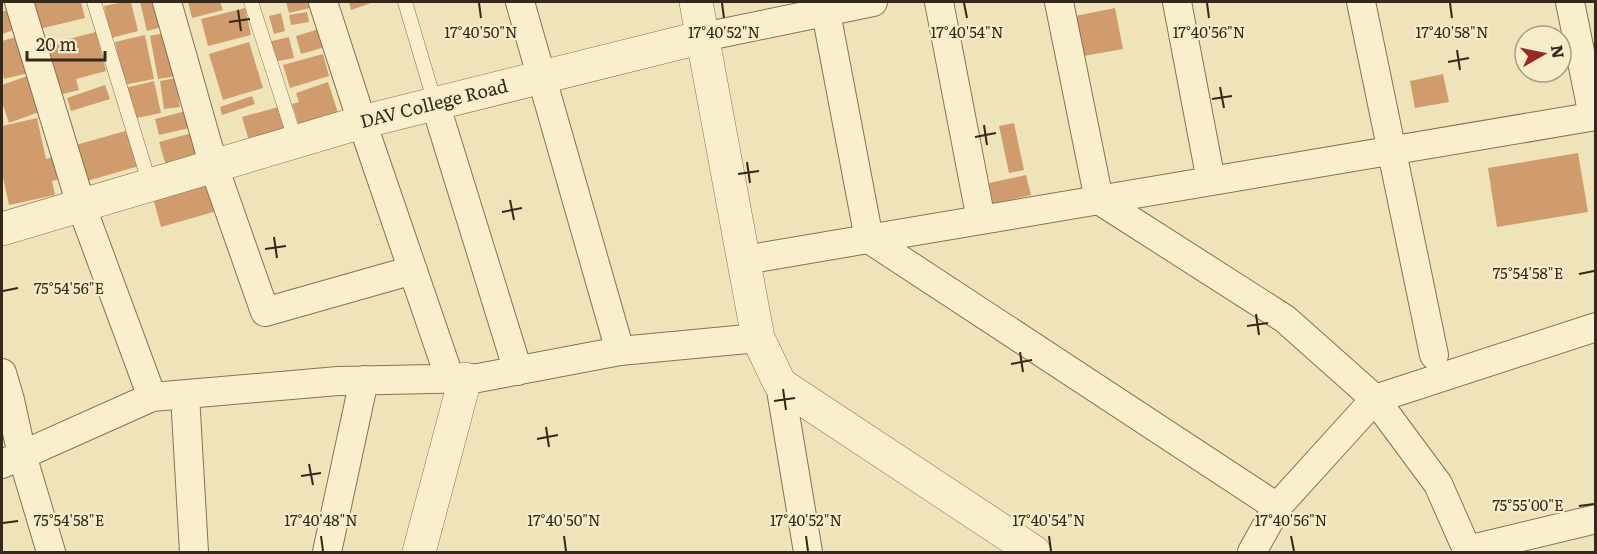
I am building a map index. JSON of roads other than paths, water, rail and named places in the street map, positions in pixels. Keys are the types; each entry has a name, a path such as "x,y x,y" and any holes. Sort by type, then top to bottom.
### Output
{"street":[{"path":"19,2 81,205 152,398"},
{"path":"167,2 214,167 265,312 413,270"},
{"path":"323,2 413,270 457,379 419,552"},
{"path":"520,2 620,351"},
{"path":"696,2 758,338 780,384 808,552"},
{"name":"DAV College Road","path":"2,229 362,122 825,7 873,2"},
{"path":"939,2 981,220"},
{"path":"1059,2 1099,200 1285,319 1375,399 1438,484 1468,551 1596,519"},
{"path":"1177,2 1211,181"},
{"path":"1361,2 1434,355"},
{"path":"744,260 1594,116 1570,2"},
{"path":"825,7 869,239 1277,507"},
{"path":"435,103 518,371"},
{"path":"1252,552 1277,507 1375,399 1596,327"},
{"path":"12,459 152,398 338,381 478,378 620,351 758,338"},
{"path":"2,373 10,400 12,459 51,552"},
{"path":"327,552 364,380"},
{"path":"780,384 1034,552"},
{"path":"185,395 194,552"}],"lane":[{"path":"94,2 150,185"},
{"path":"251,2 296,142"},
{"path":"405,2 435,103"}]}
